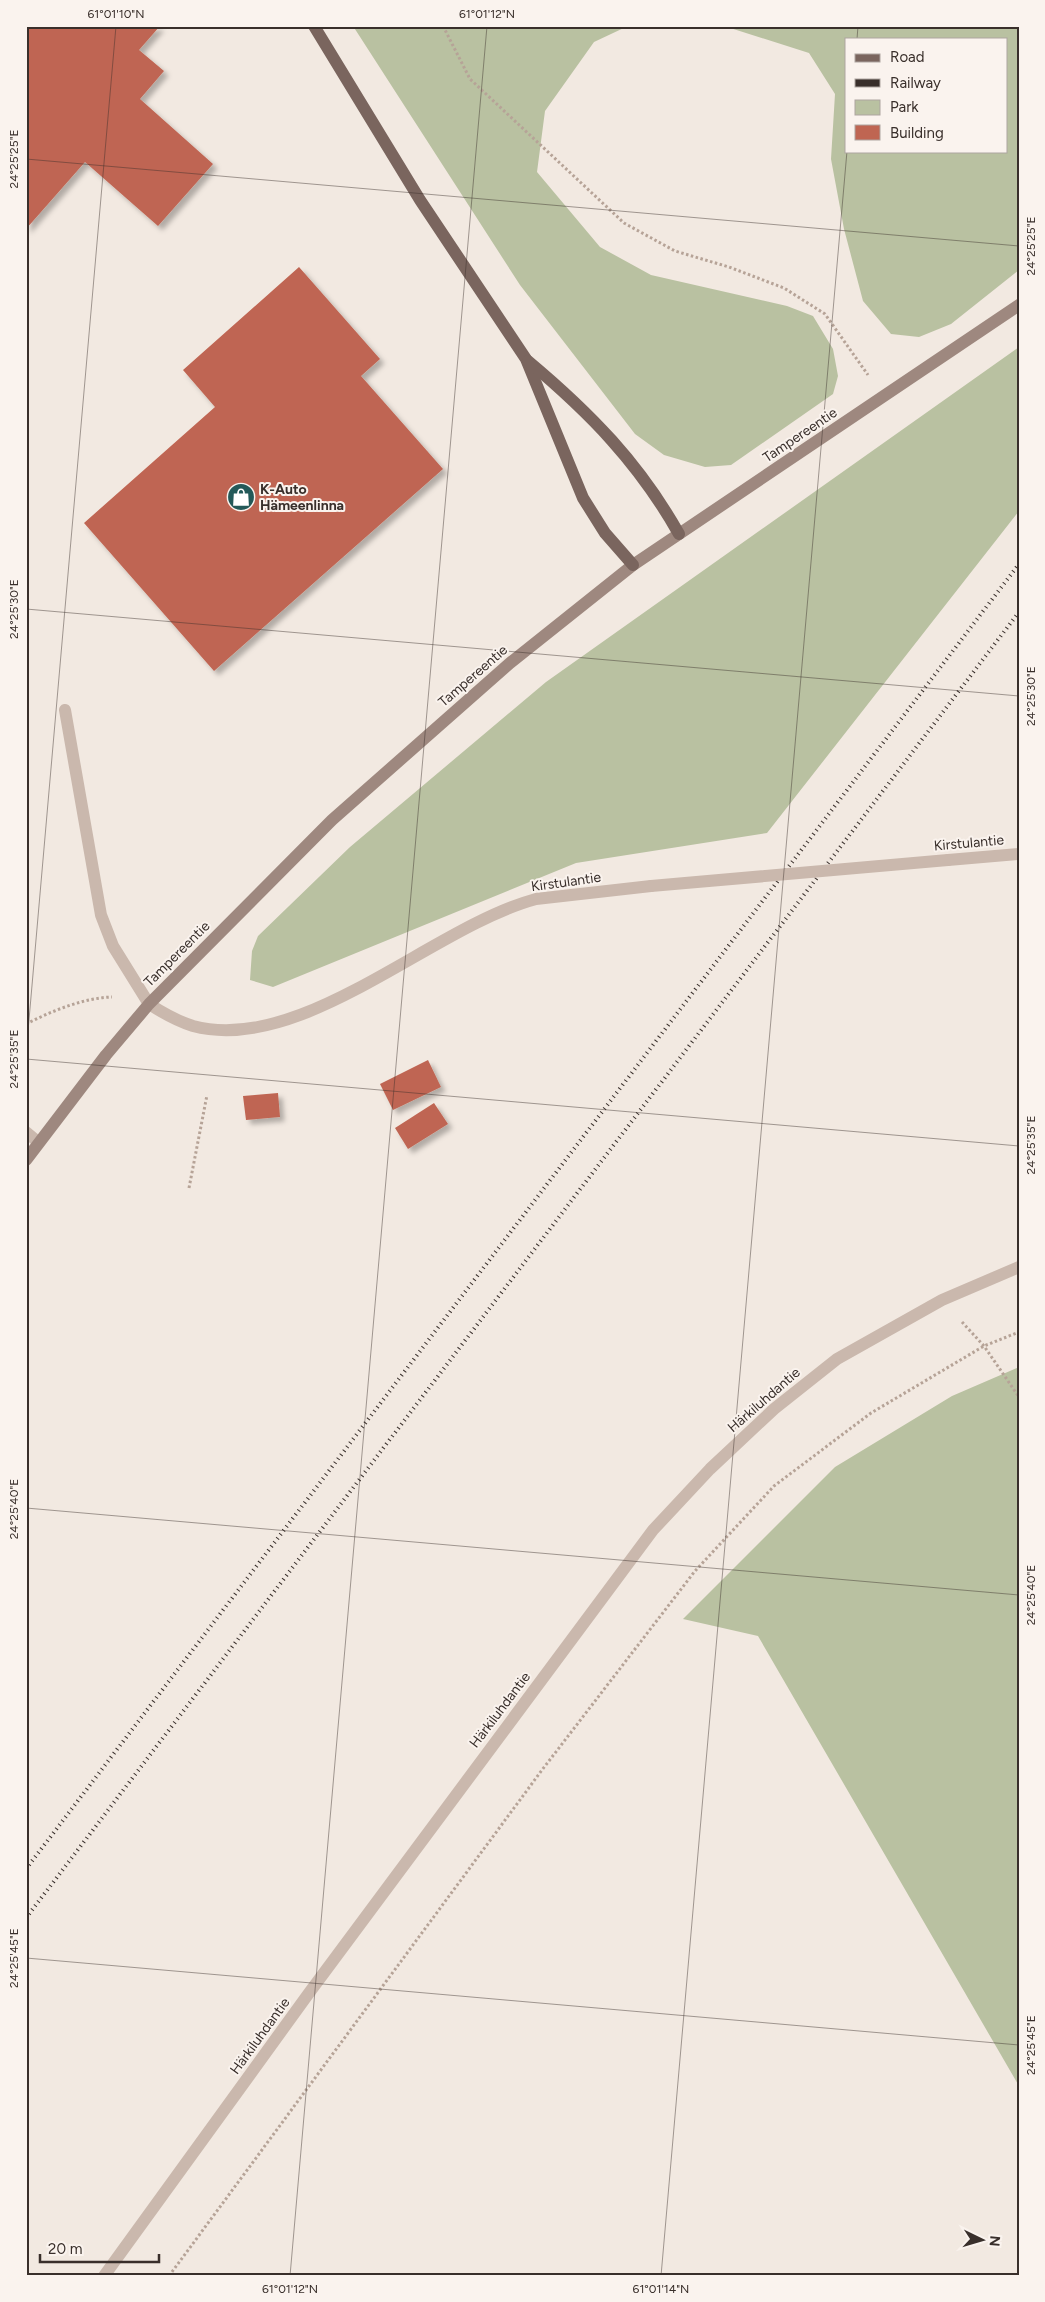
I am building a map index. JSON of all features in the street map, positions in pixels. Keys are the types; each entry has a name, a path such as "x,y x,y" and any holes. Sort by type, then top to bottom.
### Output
{"main road":[{"path":"314,26 420,200 526,359 583,498 605,533 633,565"},
{"name":"Tampereentie","path":"26,1160 106,1055 149,1004 332,820 510,663 633,565 1019,305"},
{"path":"526,359 585,410 612,440 643,476 679,534"}],"street":[{"path":"65,710 101,915 113,946 149,1004"},
{"name":"Kirstulantie","path":"149,1004 179,1021 195,1026 224,1030 263,1025 288,1019 331,1002 447,937 506,909 536,899 650,886 1019,854"},
{"path":"26,1132 38,1142"},
{"name":"Härkiluhdantie","path":"104,2276 321,1977 653,1530 710,1469 774,1409 837,1359 942,1300 1019,1267"}],"path":[{"path":"443,26 470,79 624,223 676,251 729,267 784,288 825,314 884,397"},
{"path":"26,1024 51,1012 101,998 120,997 149,1004"},
{"path":"189,1188 207,1095"},
{"path":"942,1300 984,1346 1019,1397"},
{"path":"169,2276 542,1770 695,1571 774,1486 871,1413 984,1346 1019,1332"}],"green space":[{"path":"353,26 628,26 594,42 545,111 537,172 600,247 651,275 787,306 813,316 833,349 838,376 833,394 731,465 705,467 664,455 635,434 520,285"},
{"path":"724,26 1019,26 1019,270 951,324 919,337 891,334 863,301 844,229 831,159 835,94 809,53"},
{"path":"1019,347 1019,511 767,833 576,863 273,987 250,980 252,951 258,936 350,847 546,682"},
{"path":"1019,1367 1019,2086 758,1636 683,1619 835,1467 952,1396"}],"building":[{"path":"26,26 160,26 139,50 164,71 140,99 213,164 158,226 85,162 26,229"},
{"path":"299,267 380,359 361,376 443,469 214,671 84,523 215,407 183,370"},
{"path":"428,1060 441,1087 393,1110 380,1084"},
{"path":"278,1093 280,1117 246,1120 243,1096"},
{"path":"434,1103 448,1124 408,1149 395,1128"}],"railway":[{"path":"26,1869 1019,564"},
{"path":"26,1918 1019,612"}],"place":[{"name":"K-Auto Hämeenlinna","path":"241,497"}]}
